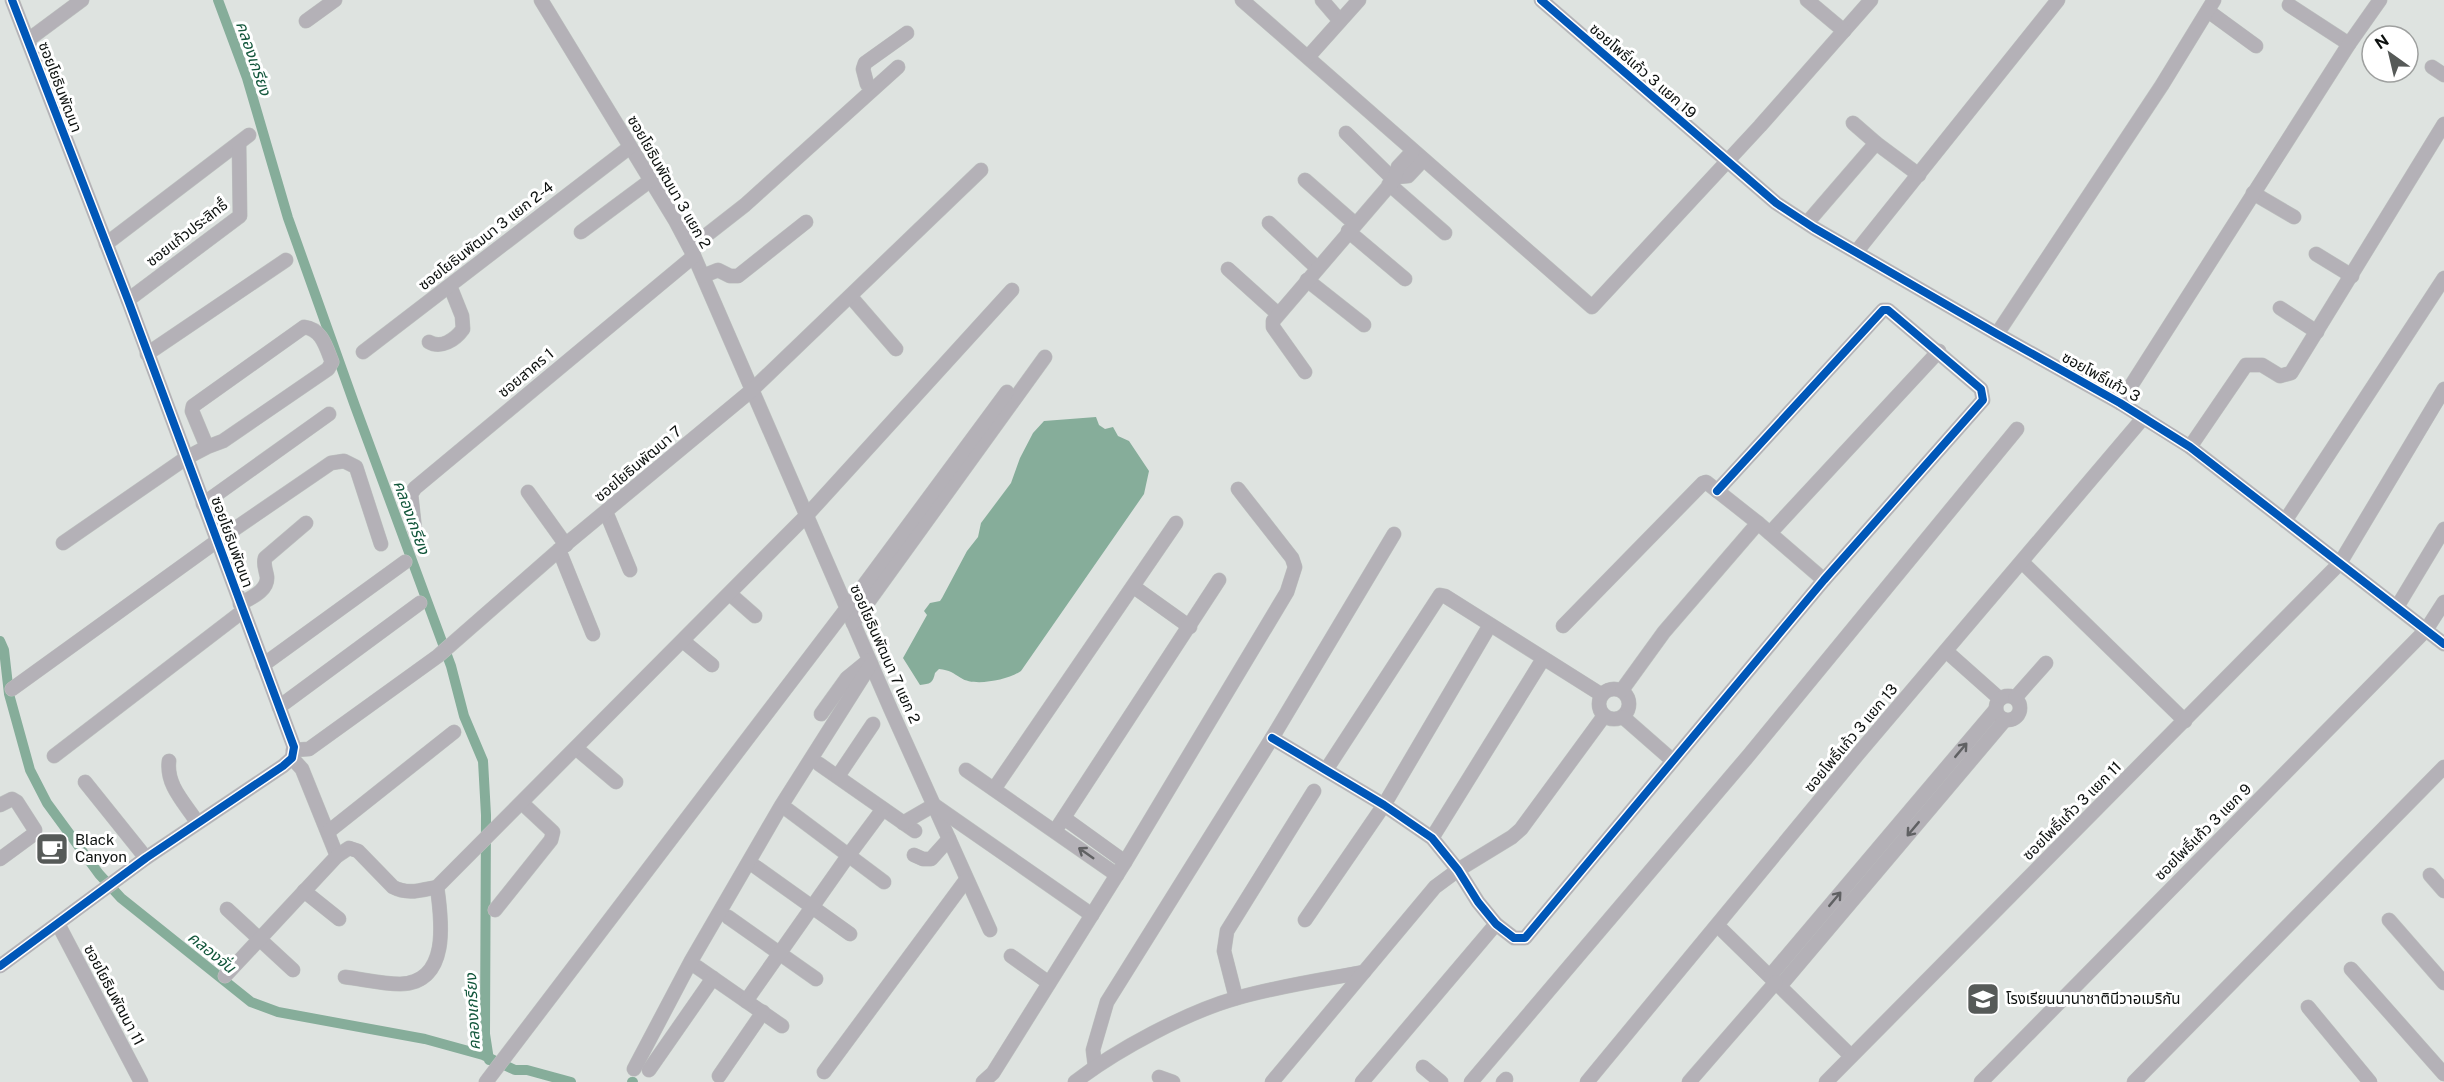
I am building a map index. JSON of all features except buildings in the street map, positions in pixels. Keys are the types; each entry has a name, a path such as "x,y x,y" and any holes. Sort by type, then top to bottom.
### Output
{"street":[{"name":"ซอยโยธินพัฒนา","path":"12,0 128,300 263,665 292,736 293,754 302,769 337,856"},
{"path":"28,40 82,0"},
{"path":"306,21 335,0"},
{"name":"ซอยโยธินพัฒนา 3 แยก 2","path":"541,0 651,180 692,252 752,390"},
{"path":"1242,0 1592,307 1871,0"},
{"path":"1322,0 1340,21"},
{"path":"1308,57 1359,0"},
{"name":"ซอยโพธิ์แก้ว 3 แยก 19","path":"1541,0 1726,162"},
{"path":"1807,0 1844,31"},
{"path":"1857,251 2058,0"},
{"path":"2120,403 2349,44 2380,0"},
{"path":"2289,5 2349,44"},
{"path":"1996,334 2162,85 2211,6 2256,46"},
{"path":"867,84 862,69 865,63 907,33"},
{"path":"692,252 898,67"},
{"path":"2432,67 2444,75"},
{"path":"1853,123 1919,175"},
{"path":"2190,447 2246,365 2262,365 2280,376 2291,373 2444,124"},
{"path":"1346,133 1445,232"},
{"name":"ซอยแก้วประสิทธื์","path":"106,244 244,139 240,216 128,300"},
{"path":"1807,223 1876,143"},
{"name":"ซอยโยธินพัฒนา 3 แยก 2-4","path":"363,352 630,147"},
{"path":"1305,372 1273,327 1273,321 1393,180 1398,167 1418,155"},
{"name":"ซอยโพธิ์แก้ว 3","path":"1726,162 1776,203 1807,223 1996,334 2144,417 2190,447 2444,644"},
{"name":"ซอยโยธินพัฒนา 7","path":"293,754 309,749 444,651 562,548 752,390 981,171"},
{"path":"581,232 651,180"},
{"path":"1305,180 1406,279"},
{"path":"2253,193 2294,217"},
{"path":"703,276 718,270 730,276 738,276 806,222"},
{"path":"1269,223 1317,268"},
{"name":"ซอยสาคร 1","path":"415,531 411,494 415,488 692,252"},
{"path":"2316,254 2352,276"},
{"path":"147,354 286,260"},
{"path":"1228,269 1278,314"},
{"path":"2285,521 2444,278"},
{"path":"1307,280 1364,326"},
{"path":"429,342 441,345 463,329 462,316 450,285"},
{"path":"225,976 337,856 349,848 358,851 399,891 410,892 437,887 478,844 577,749 807,515 1012,290"},
{"path":"851,297 896,349"},
{"path":"2280,308 2317,333"},
{"path":"1272,738 1384,805 1432,838 1496,924 1514,938 1525,938 1824,580 1983,400 1982,389 1888,310 1883,310 1717,491"},
{"path":"63,543 186,458 223,441 328,369 332,362 319,332 314,328 304,327 193,406 192,411 207,447"},
{"path":"1770,533 1939,351"},
{"path":"853,623 1045,357"},
{"name":"ซอยโพธิ์แก้ว 3 แยก 11","path":"1826,1082 2340,563 2444,389"},
{"name":"ซอยโยธินพัฒนา 7 แยก 2","path":"752,390 990,930"},
{"path":"486,1082 847,608 1007,392"},
{"path":"203,504 329,414"},
{"name":"ซอยโพธิ์แก้ว 3 แยก 13","path":"1587,1082 1858,754 2144,417"},
{"path":"1472,1082 1749,755 2017,429"},
{"path":"12,689 217,541 331,463 344,461 356,467 381,544"},
{"path":"1563,627 1700,485 1706,482 1824,580"},
{"path":"983,1082 993,1073 1117,875 1287,592 1295,567 1292,558 1238,489"},
{"path":"528,492 562,548 593,634"},
{"path":"606,512 630,570"},
{"path":"54,756 242,608 266,586 263,563 265,558 306,523"},
{"path":"994,789 1176,523"},
{"path":"1622,690 1664,632 1758,523"},
{"path":"2397,607 2444,529"},
{"path":"1095,1066 1094,1044 1107,1002 1272,738 1394,534"},
{"path":"263,665 405,562"},
{"path":"2022,562 2185,721"},
{"path":"1055,831 1219,580"},
{"path":"1134,587 1190,627"},
{"path":"730,594 755,616"},
{"path":"1326,770 1438,596 1445,596 1602,695"},
{"name":"ซอยโพธิ์แก้ว 3 แยก 9","path":"1981,1082 2426,630 2444,602"},
{"path":"279,707 420,603"},
{"path":"1305,920 1384,805 1490,625"},
{"path":"683,641 712,665"},
{"path":"1689,1082 1931,796 2000,709 2007,696 2015,698 2020,704 2019,715 2013,719 2000,709 1947,651"},
{"path":"1432,838 1543,659"},
{"path":"821,714 847,678 870,662"},
{"path":"634,1069 660,1016 781,806 870,662"},
{"path":"2015,698 2046,663"},
{"path":"1611,689 1622,690 1627,696 1629,705 1623,717 1611,719 1604,716 1599,706 1602,695 1611,689"},
{"path":"1272,1082 1435,887 1512,837 1529,821 1604,716"},
{"path":"1623,717 1672,760"},
{"path":"838,776 873,724"},
{"path":"328,832 454,732"},
{"path":"577,749 616,782"},
{"path":"0,966 146,858 283,766 293,754"},
{"path":"169,761 170,782 197,822"},
{"path":"819,764 909,827 934,805 1092,915"},
{"path":"2134,1082 2444,767"},
{"path":"966,770 1117,875"},
{"path":"85,782 146,858"},
{"path":"1236,998 1224,951 1227,932 1314,791"},
{"path":"0,805 12,799 17,802 35,830 34,834 0,859"},
{"path":"495,910 551,840 553,832 548,825 522,803"},
{"path":"746,1001 848,856 884,809"},
{"path":"788,810 884,882"},
{"path":"1064,818 1125,862"},
{"path":"914,855 930,859 949,839"},
{"path":"756,867 850,934"},
{"path":"2430,875 2444,891"},
{"path":"824,1072 966,880"},
{"path":"345,977 399,984 413,983 431,971 436,961 440,938 441,916 437,887"},
{"path":"304,891 339,919"},
{"path":"227,909 293,970"},
{"path":"728,917 816,979"},
{"path":"2389,920 2444,983"},
{"name":"ซอยโยธินพัฒนา 11","path":"58,924 141,1082"},
{"path":"1362,1082 1496,924"},
{"path":"1718,926 1851,1056"},
{"path":"1011,956 1049,983"},
{"path":"697,966 782,1026"},
{"path":"2351,969 2444,1074"},
{"path":"1075,1082 1095,1066 1194,1014 1236,998 1364,972"},
{"path":"649,1070 713,978"},
{"path":"2308,1007 2370,1082"},
{"path":"719,1076 763,1012"},
{"path":"1423,1067 1441,1082"},
{"path":"1159,1077 1173,1082"}],"shaded area":[{"path":"1096,417 1099,425 1105,429 1113,427 1118,436 1129,441 1149,471 1144,494 1021,671 1000,680 974,682 939,669 930,682 920,685 903,658 927,615 924,611 930,603 940,601 942,598 967,551 978,537 981,523 1011,483 1020,458 1033,433 1044,421"}],"waterway":[{"name":"คลองเกรียง","path":"218,0 247,78 288,218 451,666 464,716 483,761 486,815 485,1034 489,1060"},
{"name":"คลองจั่น","path":"0,641 4,650 9,694 30,770 47,803 99,874 121,898 251,1002 278,1012 425,1039 483,1055 515,1070 527,1070 571,1082"}],"cycle path":[{"path":"0,966 146,858 283,766 292,758 294,747 128,300 12,0"},
{"path":"1541,0 1776,203 1814,228 2120,403 2190,447 2444,644"},
{"path":"1272,738 1384,805 1432,838 1496,924 1514,938 1525,938 1824,580 1983,400 1981,389 1888,310 1883,310 1717,491"}],"place":[{"name":"Black Canyon","path":"52,849"},
{"name":"โรงเรียนนานาชาตินีวาอเมริกัน","path":"1983,999"}]}
